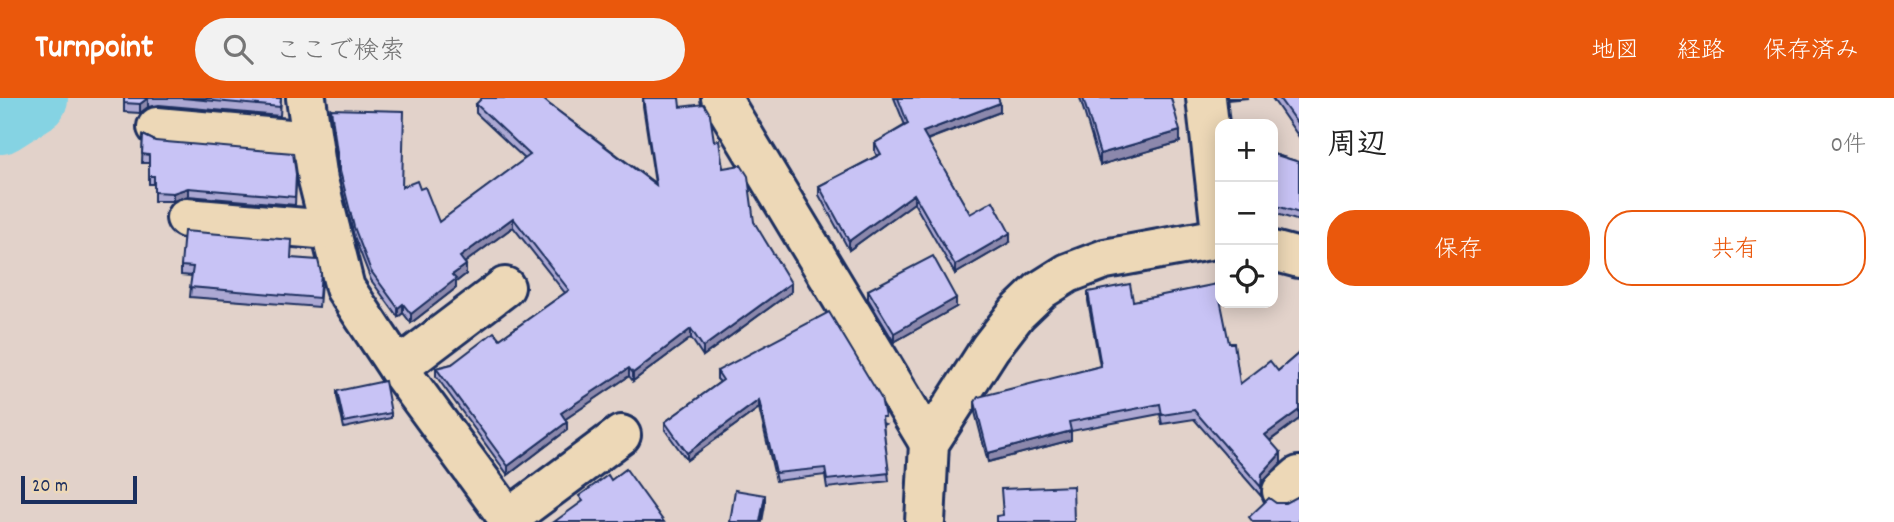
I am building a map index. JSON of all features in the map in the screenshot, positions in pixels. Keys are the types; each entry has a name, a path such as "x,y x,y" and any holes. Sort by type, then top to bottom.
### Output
{"street":[{"path":"306,98 318,180 345,288 398,368 510,520 621,435"},
{"path":"721,98 929,443"},
{"path":"1206,98 1215,182"},
{"path":"157,127 312,141"},
{"path":"186,218 330,230"},
{"path":"925,522 929,443 990,348 1017,313 1041,290 1068,273 1105,259 1215,239"},
{"path":"1278,252 1299,258"},
{"path":"398,368 505,287"}],"building":[{"path":"124,98 148,98 140,104 124,103"},
{"path":"182,98 281,98 280,107"},
{"path":"482,98 542,98 656,185 643,98 679,98 680,107 704,104 710,114 714,141 719,140 723,168 741,165 748,176 754,222 791,283 703,347 691,329 633,373 629,368 561,413 567,422 508,466 436,368 452,364 494,332 500,339 569,290 513,218 460,257 466,265 452,275 456,279 411,314 403,304 398,308 371,271 354,227 339,167 331,109 404,111 402,187 417,181 420,189 425,187 439,222 530,155 476,104"},
{"path":"898,98 998,98 1000,103 923,132 970,214 993,201 1010,233 955,265 914,194 849,241 819,186 881,154 875,143 908,124"},
{"path":"1083,98 1171,98 1180,131 1100,154"},
{"path":"1279,98 1299,98 1299,126"},
{"path":"143,135 155,141 293,153 295,197 188,188 173,193 154,192 154,176 149,176 149,155 142,154"},
{"path":"1278,156 1299,162 1299,213 1278,206"},
{"path":"184,231 292,240 291,258 318,260 321,273 319,298 190,287 193,267 181,266"},
{"path":"933,256 956,298 894,333 868,290"},
{"path":"1130,284 1133,301 1215,284 1215,308 1222,308 1229,343 1234,343 1240,384 1270,361 1278,371 1299,353 1299,410 1265,435 1281,453 1262,474 1261,487 1194,410 1162,415 1160,404 1069,422 1071,431 988,453 975,402 978,397 1101,366 1088,292"},
{"path":"829,312 881,398 889,473 827,480 825,468 776,473 759,400 687,453 665,422 723,380 717,371"},
{"path":"385,381 391,413 344,422 337,391"},
{"path":"626,469 664,522 554,522 583,501 579,496 608,475 611,480"},
{"path":"1073,486 1074,522 996,522 996,516 1003,515 1001,489"},
{"path":"735,490 765,495 760,522 730,522"},
{"path":"1299,496 1299,522 1253,522 1249,517 1269,498 1276,503 1286,503"}],"waterway":[{"path":"0,119 33,98"}]}
